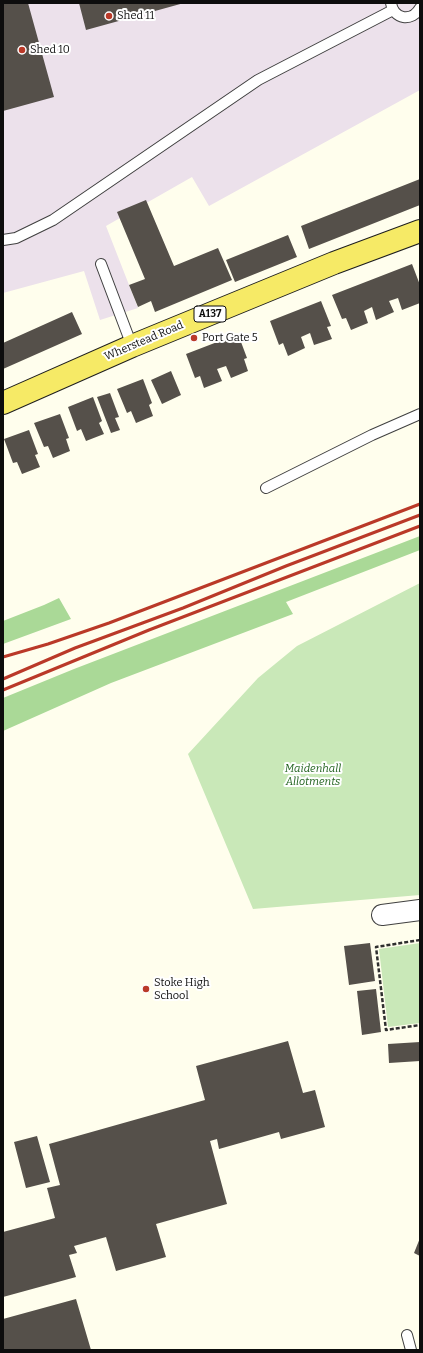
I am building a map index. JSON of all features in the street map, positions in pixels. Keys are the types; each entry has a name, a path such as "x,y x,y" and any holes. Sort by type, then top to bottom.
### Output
{"main road":[{"name":"Wherstead Road","path":"3,403 132,346 334,263 419,233"}],"street":[{"path":"382,915 420,910"}],"lane":[{"path":"3,240 16,238 54,220 258,80 392,6 400,16 409,17 420,8"},
{"path":"101,264 132,346"},
{"path":"266,488 372,435 420,414"},
{"path":"407,1335 411,1350"}],"path":[{"path":"420,940 376,947 386,1030 420,1025"}],"shaded area":[{"path":"3,3 420,3 420,90 209,206 192,177 106,226 138,308 100,320 84,271 3,293"}],"green space":[{"path":"420,536 420,550 286,602 293,614 111,683 3,731 3,698 74,669"},
{"name":"Maidenhall Allotments","path":"420,583 420,895 253,909 188,754 258,678 297,646"},
{"path":"59,598 71,619 3,644 3,621"},
{"path":"420,943 420,1023 388,1027 379,949"}],"building":[{"name":"Shed 10","path":"3,3 28,3 54,97 3,111"},
{"name":"Shed 11","path":"79,3 184,3 86,30"},
{"path":"420,179 420,205 309,249 301,226"},
{"path":"146,200 174,266 218,248 232,280 155,312 151,301 138,307 129,285 145,279 117,212"},
{"path":"288,235 297,257 235,282 226,260"},
{"path":"412,264 420,285 420,303 402,310 398,298 389,301 394,312 376,320 372,307 364,311 368,323 351,330 346,318 342,319 332,295"},
{"path":"321,301 331,326 327,327 332,339 314,345 310,333 301,337 305,348 288,356 283,343 279,345 270,321"},
{"path":"72,312 82,334 3,369 3,343"},
{"path":"238,334 247,358 244,359 248,371 231,378 226,366 217,369 222,381 204,388 200,376 195,378 186,354"},
{"path":"171,371 181,395 162,404 151,380"},
{"path":"143,379 152,403 149,405 153,416 136,423 131,411 127,413 117,389"},
{"path":"110,393 119,417 115,418 120,430 111,433 97,397"},
{"path":"93,397 102,421 99,423 104,434 86,441 81,429 77,431 68,407"},
{"path":"60,414 69,438 66,439 70,451 53,458 48,446 44,447 34,423"},
{"path":"29,430 38,454 35,455 40,467 22,474 17,462 13,463 4,439"},
{"path":"370,943 375,981 349,985 344,946"},
{"path":"376,989 381,1032 362,1035 357,991"},
{"path":"288,1041 303,1093 315,1090 325,1127 281,1139 279,1132 219,1149 217,1139 210,1141 227,1204 156,1224 166,1257 116,1271 106,1237 74,1246 77,1253 69,1255 76,1277 3,1297 3,1232 55,1218 47,1188 60,1185 49,1144 205,1100 196,1066"},
{"path":"420,1042 420,1061 389,1063 388,1044"},
{"path":"37,1136 50,1182 26,1188 14,1142"},
{"path":"420,1238 420,1256 414,1253"},
{"path":"76,1299 91,1350 3,1350 3,1319"}],"railway":[{"path":"3,657 48,644 109,623 420,504"},
{"path":"3,679 75,648 183,608 286,566 420,515"},
{"path":"3,690 149,630 420,526"}],"place":[{"name":"Shed 11","path":"109,16"},
{"name":"Shed 10","path":"22,50"},
{"name":"Port Gate 5","path":"194,338"},
{"name":"Stoke High School","path":"146,989"}]}
